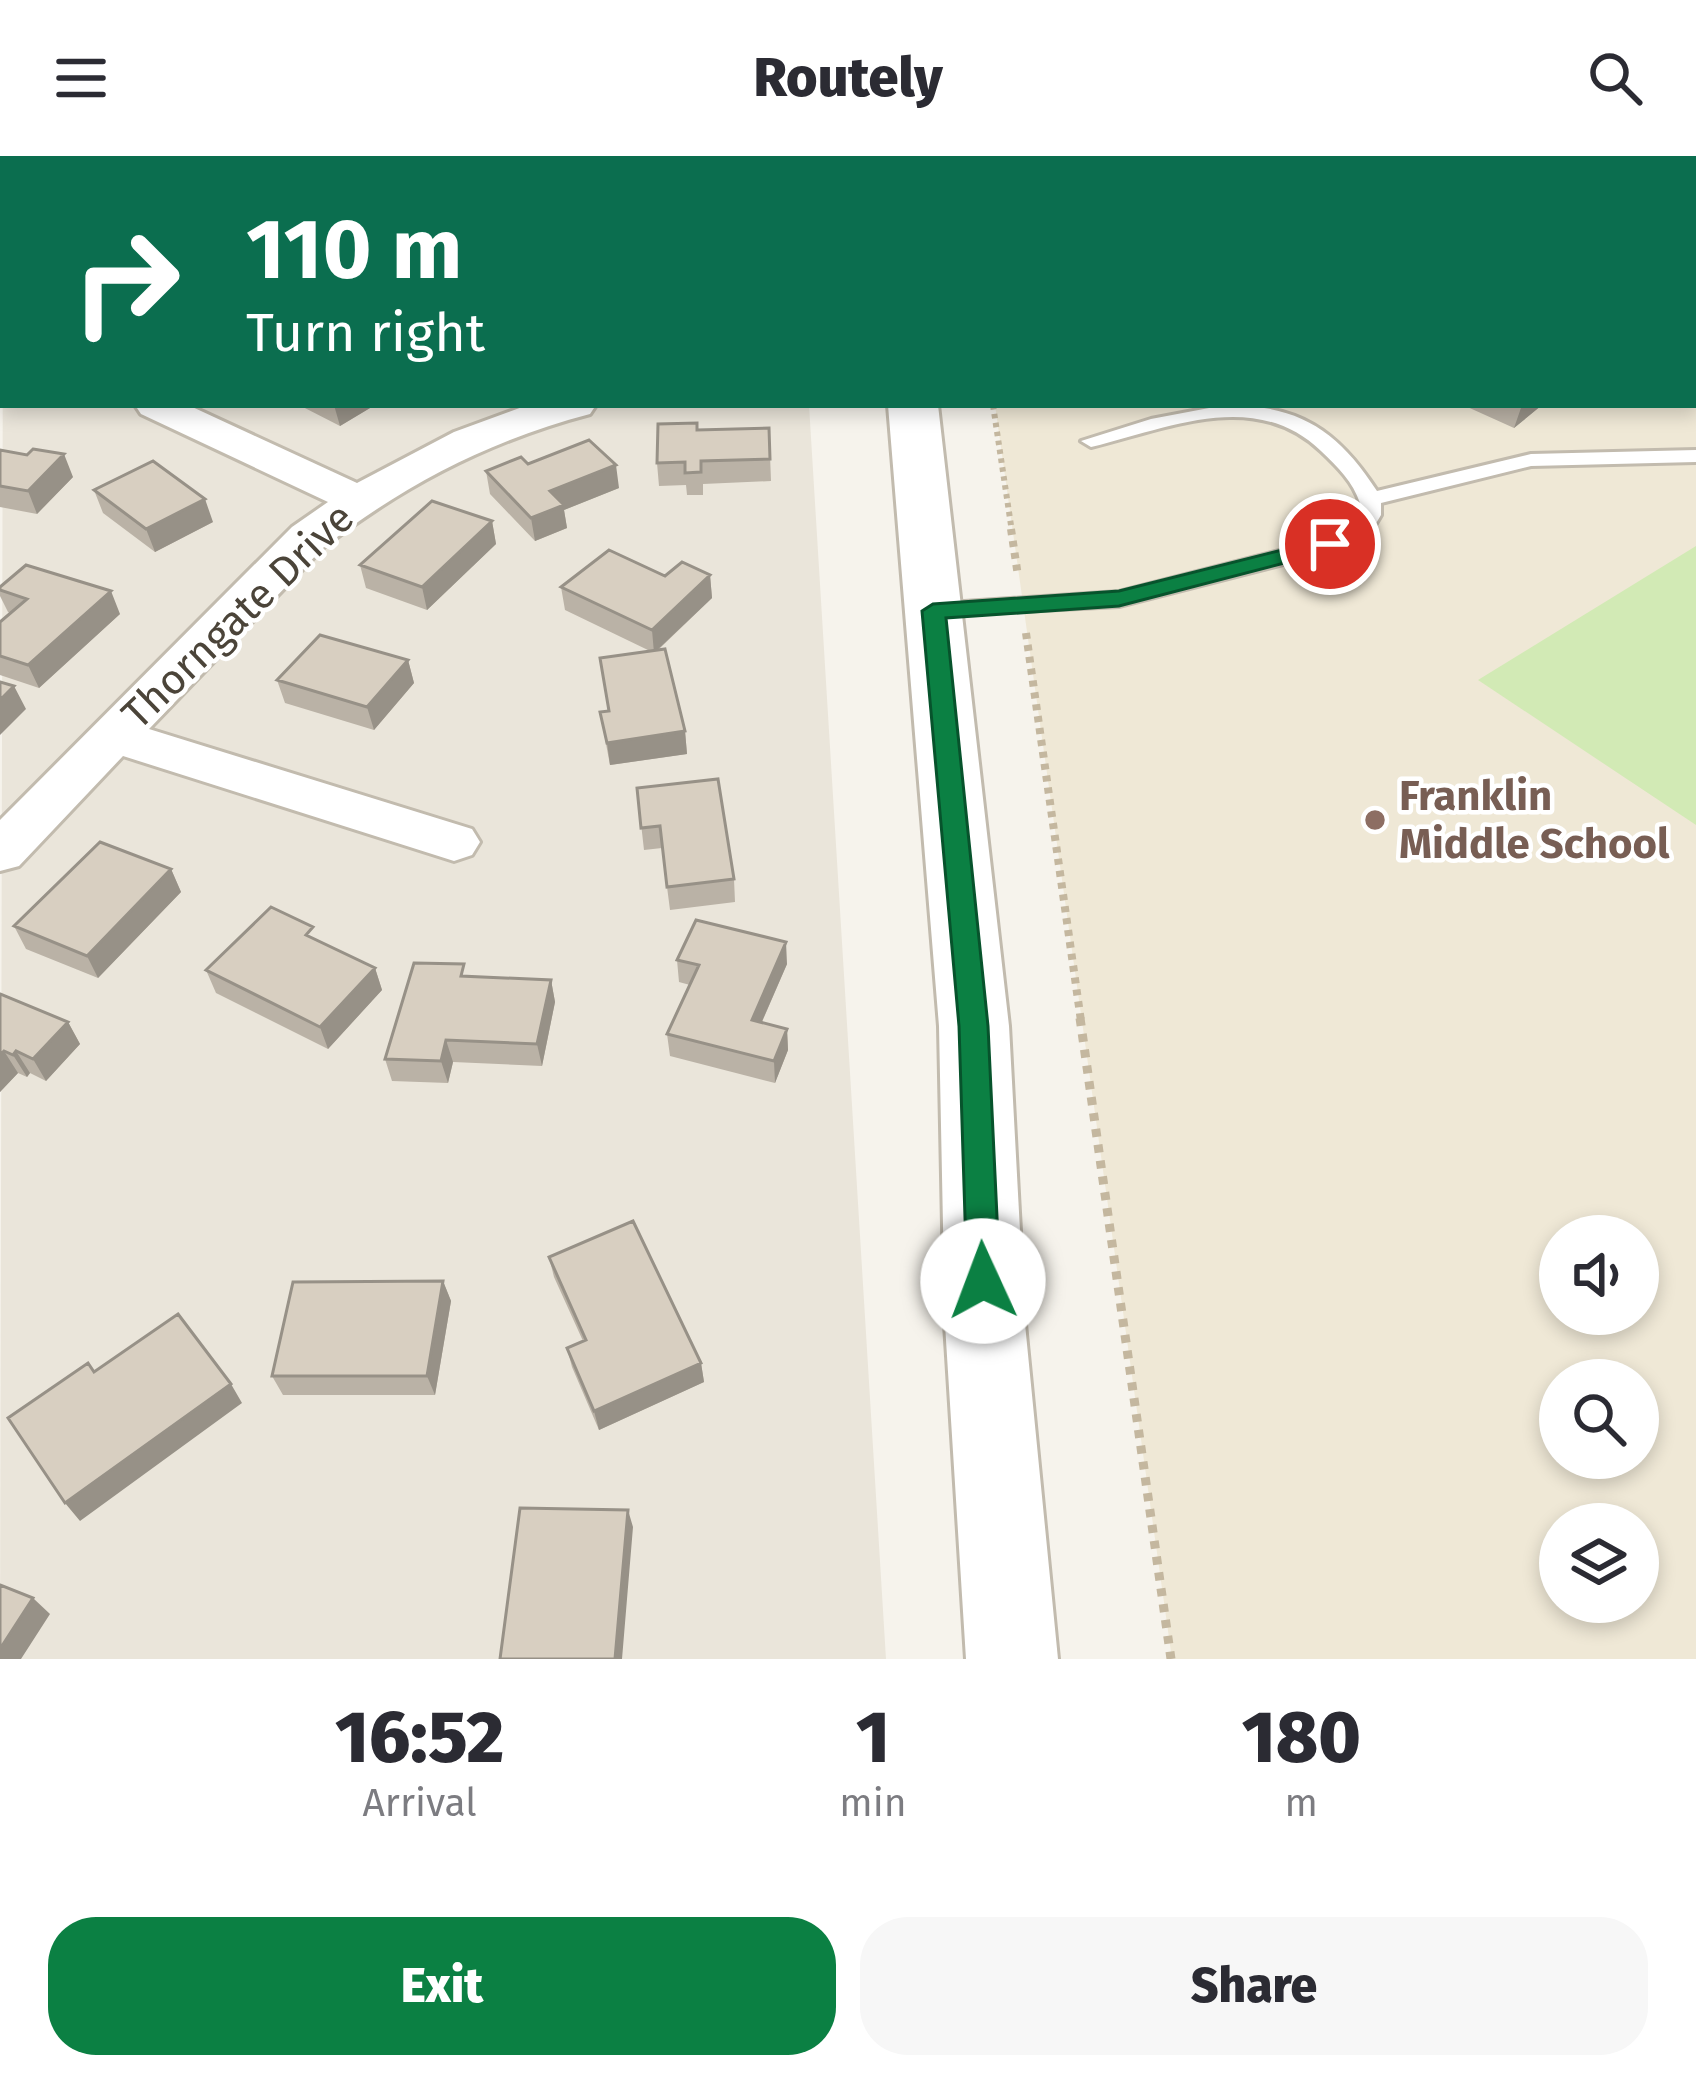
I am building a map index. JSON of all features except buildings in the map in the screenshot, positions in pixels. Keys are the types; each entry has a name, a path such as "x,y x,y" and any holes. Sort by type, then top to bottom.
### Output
{"street":[{"path":"161,408 357,499"},
{"name":"Thorngate Drive","path":"0,852 308,537 418,461 498,427 565,408"},
{"path":"913,408 974,1026 985,1324 1012,1659"},
{"path":"113,736 454,842"}],"lane":[{"path":"933,611 1119,598 1330,544 1353,536 1373,511 1374,498 1352,470 1304,424 1270,412 1217,410 1091,441"},
{"path":"1374,498 1531,460 1696,457"}],"path":[{"path":"993,408 1171,1659"}],"shaded area":[{"path":"3,408 809,408 886,1659 0,1659"},
{"name":"Franklin Middle School","path":"995,408 1696,408 1696,1659 1172,1659"}],"green space":[{"path":"1696,546 1696,825 1478,680"}],"place":[{"name":"Franklin Middle School","path":"1375,820"}],"route":[{"path":"983,1281 974,1026 933,611 1119,598 1330,544"}]}
